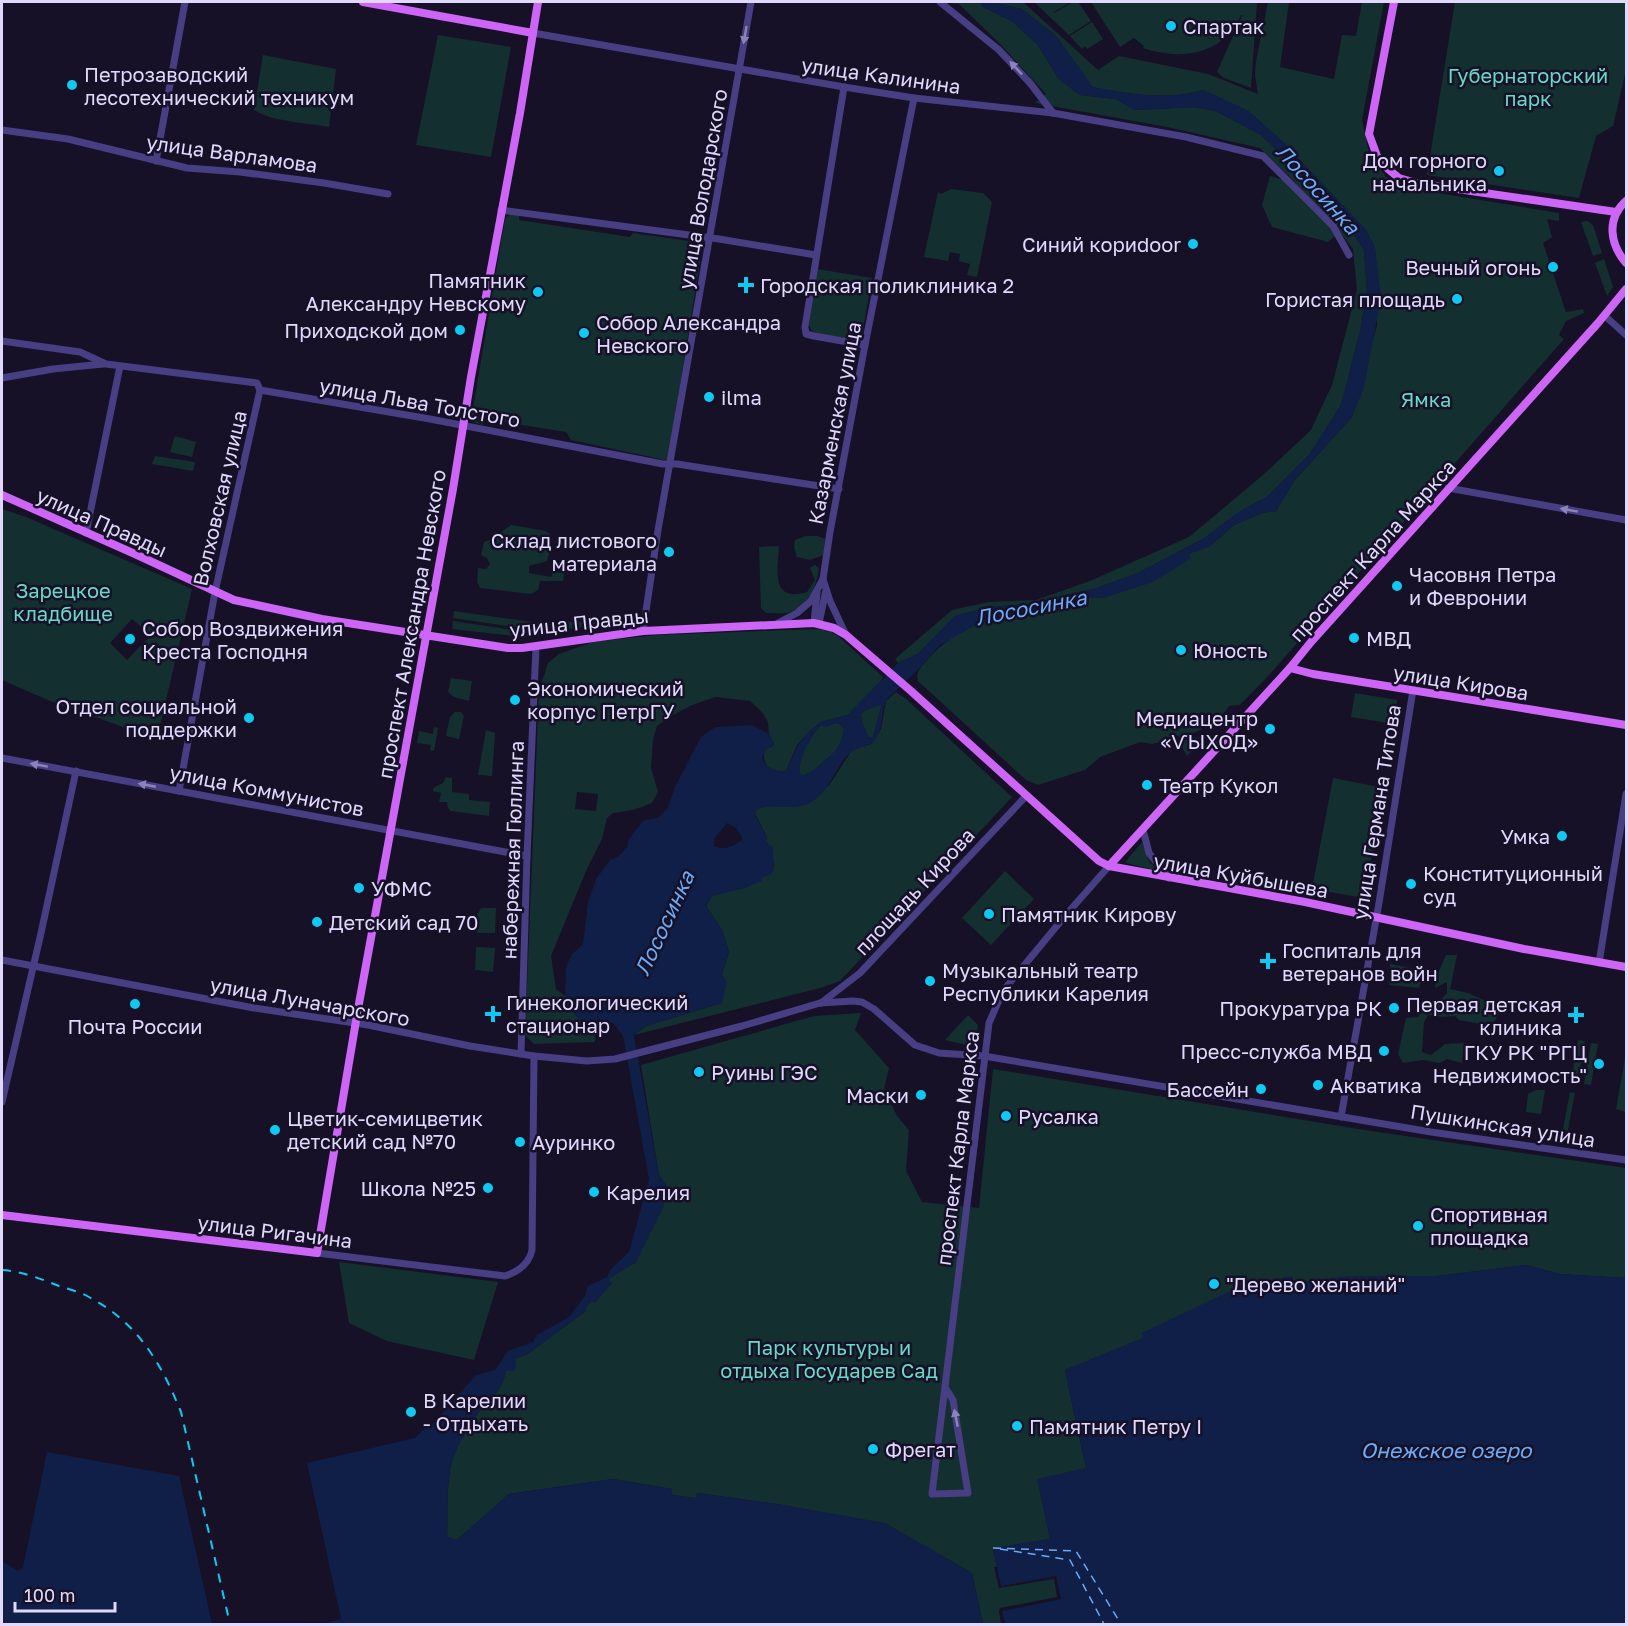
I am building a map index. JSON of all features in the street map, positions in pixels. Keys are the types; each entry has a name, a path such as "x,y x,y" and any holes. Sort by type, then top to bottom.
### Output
{"main road":[{"name":"улица Калинина","path":"363,2 533,33"},
{"name":"проспект Александра Невского","path":"317,1253 538,2"},
{"path":"1394,2 1369,134 1377,156 1399,178 1416,183 1616,212"},
{"path":"1626,201 1616,212 1612,224 1612,236 1626,263"},
{"name":"проспект Карла Маркса","path":"1109,866 1290,668 1448,488 1605,316 1626,289"},
{"name":"улица Правды","path":"2,495 234,600 278,610 508,648 536,647 644,631 778,623 817,623 834,628 846,635 911,691"},
{"name":"улица Кирова","path":"1290,668 1312,674 1626,724"},
{"name":"улица Куйбышева","path":"911,691 1099,861 1109,866 1260,893 1524,949 1626,967"},
{"name":"улица Ригачина","path":"2,1215 317,1253"}],"street":[{"path":"156,161 185,2"},
{"name":"улица Володарского","path":"644,631 644,618 670,465 752,2"},
{"path":"940,2 999,50 1030,83 1053,113"},
{"name":"улица Калинина","path":"533,33 914,98 1053,113 1186,137 1263,156 1333,226 1349,255"},
{"path":"844,87 816,255 806,334 865,345"},
{"name":"Казарменская улица","path":"824,579 865,345 914,98"},
{"name":"улица Варламова","path":"2,130 68,139 187,168 240,172 388,194"},
{"path":"501,210 816,255"},
{"path":"1605,316 1626,335"},
{"name":"улица Льва Толстого","path":"2,341 80,352 120,366 257,383 260,390 670,465 677,464 839,489"},
{"path":"2,378 106,363"},
{"path":"86,534 120,366"},
{"name":"Волховская улица","path":"179,790 215,592 260,390"},
{"path":"1448,488 1626,520"},
{"path":"824,579 846,635"},
{"path":"778,623 797,613 811,601 824,579"},
{"path":"817,623 826,589"},
{"path":"817,592 817,623"},
{"name":"набережная Гюллинга","path":"521,1054 536,647"},
{"name":"улица Германа Титова","path":"1341,1117 1413,690"},
{"name":"улица Коммунистов","path":"2,758 527,856"},
{"path":"2,1102 76,771"},
{"path":"1599,963 1626,794"},
{"name":"площадь Кирова","path":"820,1003 860,973 1026,796"},
{"path":"1143,830 1149,853 1169,878"},
{"name":"проспект Карла Маркса","path":"945,1387 952,1400 968,1493 932,1494 989,1023 1003,991 1071,908 1109,866"},
{"name":"улица Луначарского","path":"2,960 254,1008 521,1054 587,1061 615,1059 648,1051 820,1003"},
{"name":"Пушкинская улица","path":"820,1003 853,1000 862,1002 915,1045 939,1053 984,1056 1341,1117 1626,1160"},
{"name":"улица Ригачина","path":"317,1253 505,1276 518,1272 531,1256 532,1250 534,1056"}],"green space":[{"path":"942,2 980,2 983,7 1012,21 1037,44 1059,79 1080,95 1116,99 1135,110 1194,107 1216,111 1261,135 1290,162 1350,229 1364,250 1367,291 1360,332 1341,405 1310,454 1267,497 1239,512 1203,539 1138,573 1097,588 1028,604 989,607 955,616 918,654 898,663 895,659 952,610 989,602 1036,600 1090,581 1189,537 1263,475 1311,430 1332,385 1357,290 1353,249 1340,232 1328,242 1272,227 1262,205 1270,176 1297,184 1260,148 1167,127 1035,103 1046,94 959,4"},
{"name":"Ямка","path":"996,2 1023,2 1098,70 1119,56 1208,74 1258,94 1255,76 1256,61 1268,2 1289,2 1280,67 1334,79 1342,35 1356,36 1362,2 1384,2 1362,120 1369,153 1386,177 1420,190 1559,213 1559,221 1547,219 1552,237 1543,243 1566,312 1583,309 1584,313 1566,321 1559,335 1564,339 1270,674 1240,705 1229,706 1214,722 1181,738 1176,735 1169,740 1152,744 1140,742 1100,757 1085,770 1038,785 1026,780 918,681 920,668 946,642 984,621 1094,597 1103,598 1190,557 1188,554 1210,546 1234,525 1262,513 1276,511 1294,481 1352,417 1377,325 1375,248 1366,230 1282,141 1248,111 1203,90 1162,96 1092,87 1056,36 1022,9"},
{"path":"1034,2 1071,2 1054,13 1073,2 1078,2 1091,21 1069,35"},
{"name":"Спартак","path":"1091,2 1257,2 1251,88 1224,78 1217,72 1242,16 1244,16 1241,15 1224,39 1212,46 1186,54 1172,54 1143,48 1144,46 1134,38 1120,47"},
{"name":"Губернаторский парк","path":"1455,2 1626,2 1626,70 1613,126 1596,136 1579,198 1427,175"},
{"path":"1092,22 1103,39 1087,49 1085,46 1082,49 1070,36"},
{"path":"438,35 511,47 491,157 416,145"},
{"path":"263,55 336,69 329,127 280,120 254,110"},
{"path":"951,189 983,193 992,202 977,277 967,275 970,264 959,261 960,254 950,252 948,261 924,257 938,192 941,194"},
{"path":"510,214 519,215 519,220 630,237 633,233 703,243 668,459 571,440 566,432 485,419 483,425 472,422 505,219"},
{"path":"1587,221 1593,225 1602,253 1593,256 1581,222"},
{"path":"1604,259 1613,287 1607,296 1595,263"},
{"path":"817,269 872,278 861,341 812,331 809,325"},
{"path":"175,436 196,442 192,457 170,452"},
{"path":"155,456 195,462 193,471 152,464"},
{"name":"Зарецкое кладбище","path":"2,509 26,517 192,589 157,739 50,701 2,680","holes":["132,619 147,632 149,637 127,660 110,643"]},
{"path":"511,525 546,531 551,535 551,547 547,561 529,566 529,573 551,577 553,572 564,573 563,581 540,581 538,590 531,594 480,588 477,582 478,568 486,569 490,564 487,558 481,555 484,542"},
{"path":"805,536 818,536 825,539 824,555 810,560 797,557 794,547 795,540"},
{"path":"779,546 779,582 787,593 807,592 815,580 810,568 815,565 819,568 818,575 810,596 800,607 786,613 766,613 761,608 759,547"},
{"path":"454,611 539,623 539,631 453,618"},
{"path":"630,620 625,623 544,631 544,623"},
{"path":"453,621 539,634 539,636 524,637 452,629"},
{"path":"818,629 830,631 883,677 848,715 821,722 810,731 797,745 786,771 776,771 765,763 766,748 774,744 769,734 768,722 762,712 750,701 716,697 692,705 657,726 653,740 651,768 658,792 652,803 633,810 613,813 607,818 602,839 586,871 551,956 556,989 565,996 572,1011 584,1024 595,1023 595,1042 534,1044 525,1035 539,691 548,663 559,654 593,642 657,635","holes":["577,792 598,794 596,811 575,809"]},
{"path":"451,678 472,681 469,701 454,697 448,692"},
{"path":"896,692 1012,797 840,981 634,1035 646,1026 722,1003 722,974 729,952 722,930 706,906 712,896 747,887 765,875 770,875 774,869 772,846 769,846 766,841 767,837 755,813 757,809 764,806 809,803 830,784 852,750 871,744 881,729 886,701"},
{"path":"1355,693 1397,700 1394,724 1351,717"},
{"path":"882,704 873,737 869,738 862,723 861,714 865,710"},
{"path":"455,712 461,712 464,716 459,739 446,736 450,717"},
{"path":"839,724 844,728 842,740 831,755 802,776 799,774 800,761 809,741 821,725"},
{"path":"434,727 438,728 434,751 430,750 431,745 417,743 419,731 433,734"},
{"path":"486,730 495,733 492,776 478,775"},
{"path":"1192,737 1204,739 1187,756 1179,742"},
{"path":"446,777 452,778 452,792 469,794 469,800 490,802 489,816 451,811 447,802 439,802 441,793 433,791 433,788 443,783"},
{"path":"1333,778 1384,788 1364,898 1312,889"},
{"path":"1142,842 1149,861 1158,871 1126,863"},
{"path":"1005,871 1034,899 991,945 962,918"},
{"path":"481,908 496,908 495,933 477,933 475,919"},
{"path":"476,947 495,948 493,972 475,970"},
{"path":"1446,955 1457,955 1450,989 1468,993 1502,1008 1492,1026 1459,1020 1455,1016 1428,1015 1424,1022 1422,1052 1431,1055 1445,1044 1464,1043 1462,1063 1447,1059 1440,1063 1423,1060 1403,1063 1398,1054 1406,1018 1419,1017 1418,1008 1438,1003 1447,993 1447,982 1435,988 1437,978 1422,978 1419,988 1389,985 1390,964 1438,973"},
{"name":"Парк культуры и отдыха Государев Сад","path":"861,1013 855,1030 889,1068 884,1089 897,1116 909,1130 906,1171 922,1202 979,1208 993,1069 1371,1131 1626,1168 1626,1278 1559,1274 1526,1265 1437,1276 1365,1276 1294,1283 1292,1277 1142,1333 1144,1338 1065,1370 1086,1468 1038,1480 1050,1539 993,1549 1001,1585 1056,1576 1061,1599 1002,1611 1005,1624 983,1624 972,1573 886,1524 777,1504 697,1493 696,1498 672,1495 672,1489 613,1479 509,1494 457,1540 447,1537 448,1486 453,1458 475,1418 498,1390 506,1371 509,1370 515,1358 526,1355 586,1311 585,1307 612,1283 608,1281 611,1277 636,1262 667,1186 659,1176 641,1065 814,1016"},
{"path":"968,1015 978,1025 975,1047 945,1040"},
{"path":"1578,1040 1585,1041 1578,1082 1571,1081"},
{"path":"1591,1043 1598,1044 1591,1085 1584,1084"},
{"path":"1626,1053 1626,1112 1616,1109"},
{"path":"1536,1090 1545,1090 1541,1114 1526,1112 1528,1094"},
{"path":"1570,1092 1575,1093 1566,1140 1561,1139"},
{"path":"339,1262 498,1282 474,1360 387,1341 349,1323"}],"water":[{"name":"Лососинка","path":"980,2 996,2 1022,9 1056,36 1093,87 1162,96 1203,90 1248,111 1282,141 1366,230 1375,248 1381,298 1364,387 1352,417 1294,481 1276,511 1262,513 1234,525 1210,546 1188,554 1191,558 1153,582 1103,598 1094,597 1082,600 1080,606 1004,615 981,622 940,645 889,697 875,740 851,752 845,758 822,794 801,806 757,809 755,814 767,837 766,841 769,846 772,846 774,869 770,875 762,877 762,881 712,896 706,906 722,930 729,952 722,974 727,982 722,1003 646,1026 634,1035 659,1176 667,1186 669,1193 663,1199 664,1206 636,1262 611,1277 609,1281 612,1283 595,1303 591,1301 586,1311 526,1355 515,1358 514,1371 506,1371 498,1390 478,1413 453,1458 448,1486 447,1536 457,1540 509,1494 613,1479 672,1489 672,1495 696,1498 697,1493 777,1504 885,1523 972,1573 983,1624 322,1624 341,1619 307,1463 415,1438 424,1429 429,1428 476,1375 495,1370 508,1351 533,1342 537,1335 569,1317 585,1296 588,1286 607,1277 610,1270 629,1252 649,1179 623,1036 613,1023 584,1024 572,1011 565,996 566,967 572,954 583,944 588,902 596,879 610,860 619,856 628,846 628,840 644,820 658,818 668,808 675,787 701,737 716,727 752,725 769,734 774,744 763,755 764,763 772,769 786,771 798,745 810,731 821,722 848,715 898,663 918,654 955,616 989,607 1028,604 1097,588 1138,573 1203,539 1239,512 1267,497 1310,454 1341,405 1360,332 1367,291 1364,250 1350,229 1290,162 1261,135 1216,111 1194,107 1135,110 1116,99 1080,95 1059,79 1037,44 1012,21 983,7","holes":["882,704 873,737 869,738 862,723 861,714","839,724 844,729 840,744 817,767 802,776 800,765 805,749 821,725 826,727","727,823 736,828 743,839 726,848 714,846 714,839"]},
{"name":"Онежское озеро","path":"1526,1265 1559,1274 1626,1278 1626,1624 1005,1624 1002,1611 1061,1599 1056,1576 1000,1586 993,1548 1050,1539 1037,1479 1086,1468 1065,1370 1143,1338 1142,1333 1243,1285 1292,1276 1294,1283 1347,1276 1437,1276"},
{"path":"47,1452 179,1476 212,1624 2,1624 2,1561 18,1571 23,1567"}],"pier":[{"path":"994,1567 997,1567 1001,1586 1056,1576 1061,1599 1002,1611 1005,1624 1001,1624 1000,1608 1057,1597 1054,1579 999,1588"}],"ferry route":[{"path":"993,1548 1076,1551 1121,1624"},
{"path":"1000,1549 1070,1560 1104,1624"}],"railway":[{"path":"2,1270 31,1276 78,1292 106,1307 134,1332 156,1361 181,1412 230,1624"}],"place":[{"name":"Спартак","path":"1171,26"},
{"name":"Петрозаводский лесотехнический техникум","path":"72,85"},
{"name":"Дом горного начальника","path":"1499,171"},
{"name":"Синий кориdoor","path":"1193,244"},
{"name":"Вечный огонь","path":"1553,267"},
{"name":"Городская поликлиника 2","path":"746,285"},
{"name":"Памятник Александру Невскому","path":"538,292"},
{"name":"Гористая площадь","path":"1457,299"},
{"name":"Приходской дом","path":"460,330"},
{"name":"Собор Александра Невского","path":"584,333"},
{"name":"ilma","path":"709,397"},
{"name":"Склад листового материала","path":"669,552"},
{"name":"Часовня Петра и Февронии","path":"1397,586"},
{"name":"МВД","path":"1354,638"},
{"name":"Собор Воздвижения Креста Господня","path":"130,639"},
{"name":"Юность","path":"1181,650"},
{"name":"Экономический корпус ПетрГУ","path":"515,700"},
{"name":"Отдел социальной поддержки","path":"249,718"},
{"name":"Медиацентр «ѴЫХОД»","path":"1270,729"},
{"name":"Театр Кукол","path":"1147,785"},
{"name":"Умка","path":"1562,836"},
{"name":"Конституционный суд","path":"1411,884"},
{"name":"УФМС","path":"359,888"},
{"name":"Памятник Кирову","path":"989,914"},
{"name":"Детский сад 70","path":"317,922"},
{"name":"Госпиталь для ветеранов войн","path":"1268,961"},
{"name":"Музыкальный театр Республики Карелия","path":"930,981"},
{"name":"Почта России","path":"135,1004"},
{"name":"Прокуратура РК","path":"1394,1008"},
{"name":"Гинекологический стационар","path":"493,1014"},
{"name":"Первая детская клиника","path":"1576,1015"},
{"name":"Пресс-служба МВД","path":"1384,1051"},
{"name":"ГКУ РК \"РГЦ Недвижимость\"","path":"1599,1064"},
{"name":"Руины ГЭС","path":"699,1072"},
{"name":"Акватика","path":"1318,1085"},
{"name":"Бассейн","path":"1261,1089"},
{"name":"Маски","path":"921,1095"},
{"name":"Русалка","path":"1006,1116"},
{"name":"Цветик-семицветик детский сад №70","path":"275,1130"},
{"name":"Ауринко","path":"520,1142"},
{"name":"Школа №25","path":"488,1188"},
{"name":"Карелия","path":"594,1192"},
{"name":"Спортивная площадка","path":"1418,1226"},
{"name":"\"Дерево желаний\"","path":"1214,1284"},
{"name":"В Карелии - Отдыхать","path":"411,1412"},
{"name":"Памятник Петру I","path":"1017,1426"},
{"name":"Фрегат","path":"873,1449"}]}
